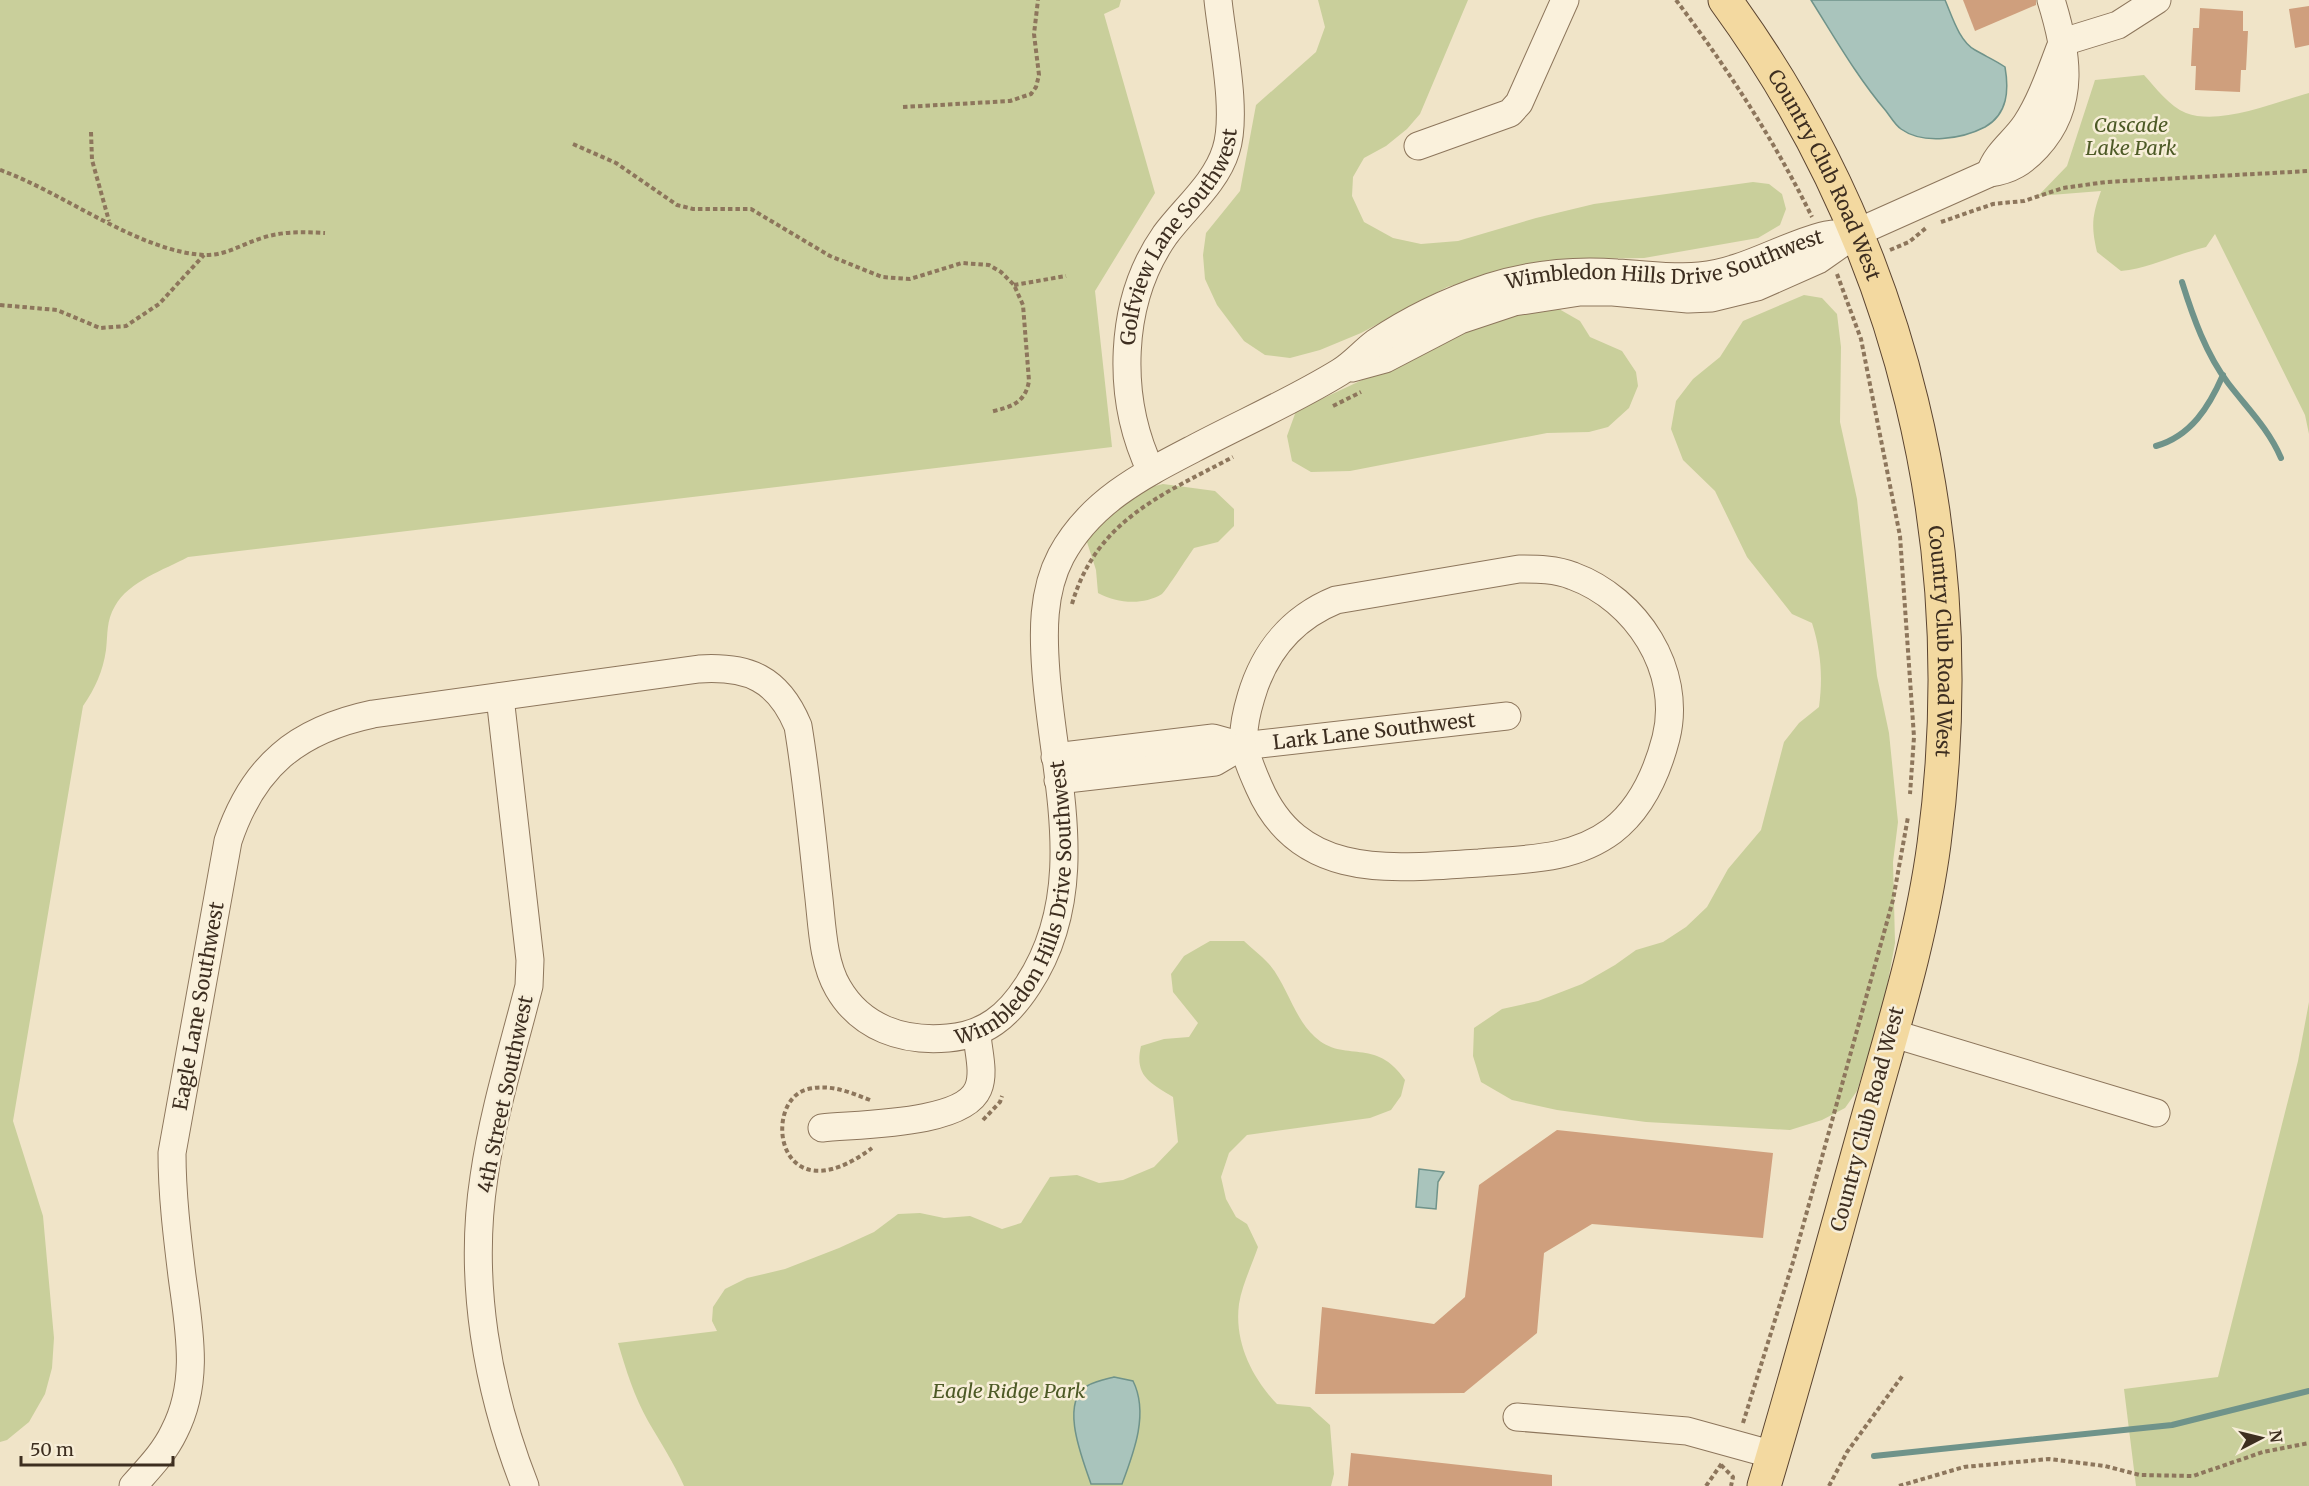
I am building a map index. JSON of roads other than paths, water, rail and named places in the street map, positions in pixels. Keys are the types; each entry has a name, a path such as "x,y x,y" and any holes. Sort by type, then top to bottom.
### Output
{"main road":[{"name":"Country Club Road West","path":"1725,0 1771,67 1806,125 1863,246 1899,354 1923,456 1939,555 1945,657 1943,749 1934,847 1918,928 1891,1033 1764,1486"}],"street":[{"name":"Golfview Lane Southwest","path":"1151,471 1134,424 1129,378 1128,332 1134,299 1144,271 1165,236 1215,172 1227,150 1229,103 1218,0"},
{"path":"1418,146 1510,113 1519,104 1565,0"},
{"path":"2051,0 2063,42 2118,25 2157,0"},
{"name":"Wimbledon Hills Drive Southwest","path":"500,697 724,668 744,671 764,680 779,693 798,726 823,929 835,985 851,1007 871,1024 897,1035 924,1039 977,1034 1008,1010 1023,993 1048,951 1063,892 1066,861 1044,652 1044,616 1050,582 1061,555 1095,510 1120,489 1151,471 1342,371 1376,342 1450,302 1493,286 1524,278 1585,272 1697,276 1736,267 1821,236 1863,246 1990,172 1995,159 2024,126 2033,111 2063,42"},
{"path":"1519,569 1571,574 1595,585 1617,600 1639,622 1655,649 1665,676 1669,703 1668,730 1660,763 1652,782 1630,814 1613,830 1595,842 1550,858 1395,868 1368,867 1327,856 1307,845 1271,812 1242,746 1245,715 1266,658 1281,638 1317,607 1360,594 1519,569"},
{"name":"Eagle Lane Southwest","path":"133,1486 163,1451 175,1431 188,1391 191,1346 173,1203 172,1153 228,841 238,810 269,767 308,735 323,727 373,714 500,697"},
{"name":"4th Street Southwest","path":"500,697 530,960 529,986 484,1176 479,1218 479,1281 495,1400 525,1486"},
{"name":"Lark Lane Southwest","path":"1057,769 1213,738 1242,746 1507,716"},
{"path":"1891,1033 2156,1113"},
{"path":"822,1128 938,1115 968,1102 978,1090 981,1076 977,1034"},
{"path":"1518,1417 1687,1431 1729,1454 1774,1455"}],"water":[{"path":"1811,0 1945,0 1957,28 1969,46 2005,67 2007,84 2005,101 1998,115 1985,127 1954,137 1931,139 1910,134 1901,129 1865,85"},
{"path":"1419,1169 1444,1172 1438,1182 1436,1209 1416,1207"},
{"path":"1114,1377 1133,1381 1138,1393 1140,1419 1135,1446 1122,1484 1091,1484 1079,1447 1074,1418 1075,1405 1079,1394 1087,1386"}],"waterway":[{"path":"2182,282 2213,360 2264,428 2281,458"},
{"path":"2156,446 2189,428 2205,409 2223,375"},
{"path":"1874,1456 2172,1425 2309,1391"}],"park label":[{"name":"Cascade Lake Park","path":"2131,136"},
{"name":"Eagle Ridge Park","path":"1009,1391"}]}
